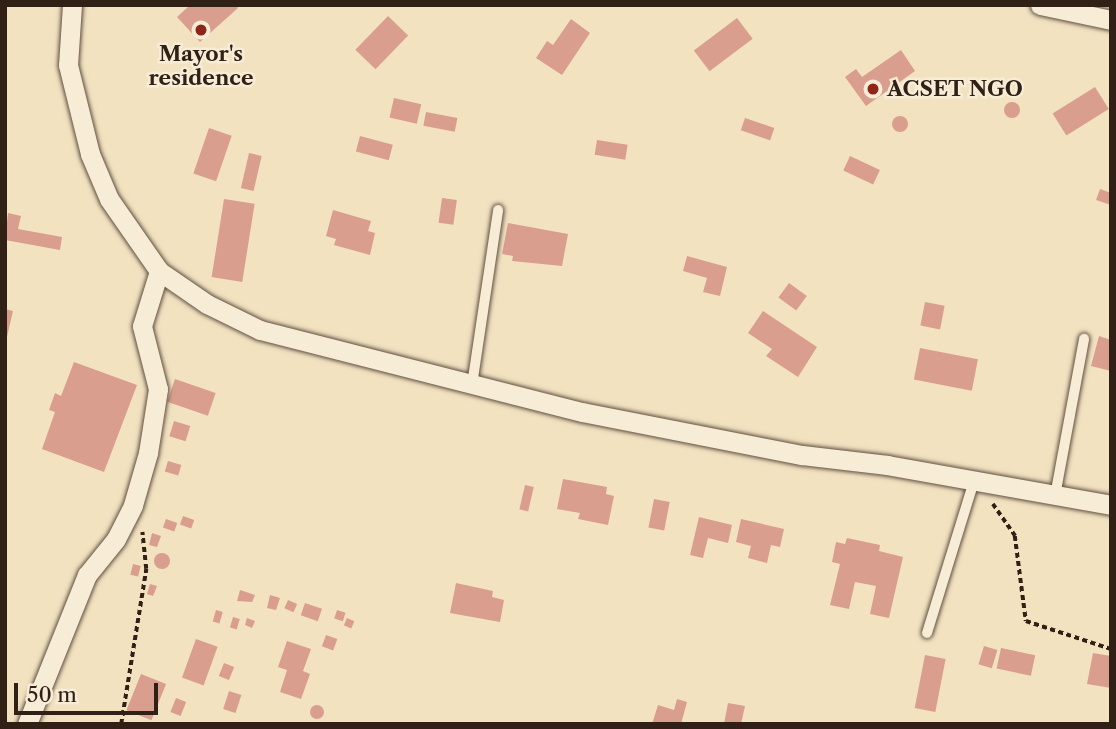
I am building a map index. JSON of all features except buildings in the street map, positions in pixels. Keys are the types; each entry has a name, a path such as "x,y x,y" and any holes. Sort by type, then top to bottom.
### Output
{"street":[{"path":"72,5 68,65 90,154 109,199 159,271 207,304 260,330 582,412 973,487 1111,505"},
{"path":"1040,5 1111,20"},
{"path":"27,724 87,575 116,539 133,505 148,453 158,389 142,326 159,271"}],"lane":[{"path":"472,384 498,210"},
{"path":"1055,496 1084,339"},
{"path":"927,633 973,487"}],"path":[{"path":"973,487 995,505 1015,536 1026,621 1111,649"},
{"path":"121,724 146,569 133,505"}],"place":[{"name":"Mayor's residence","path":"201,30"},
{"name":"ACSET NGO","path":"873,89"}]}
